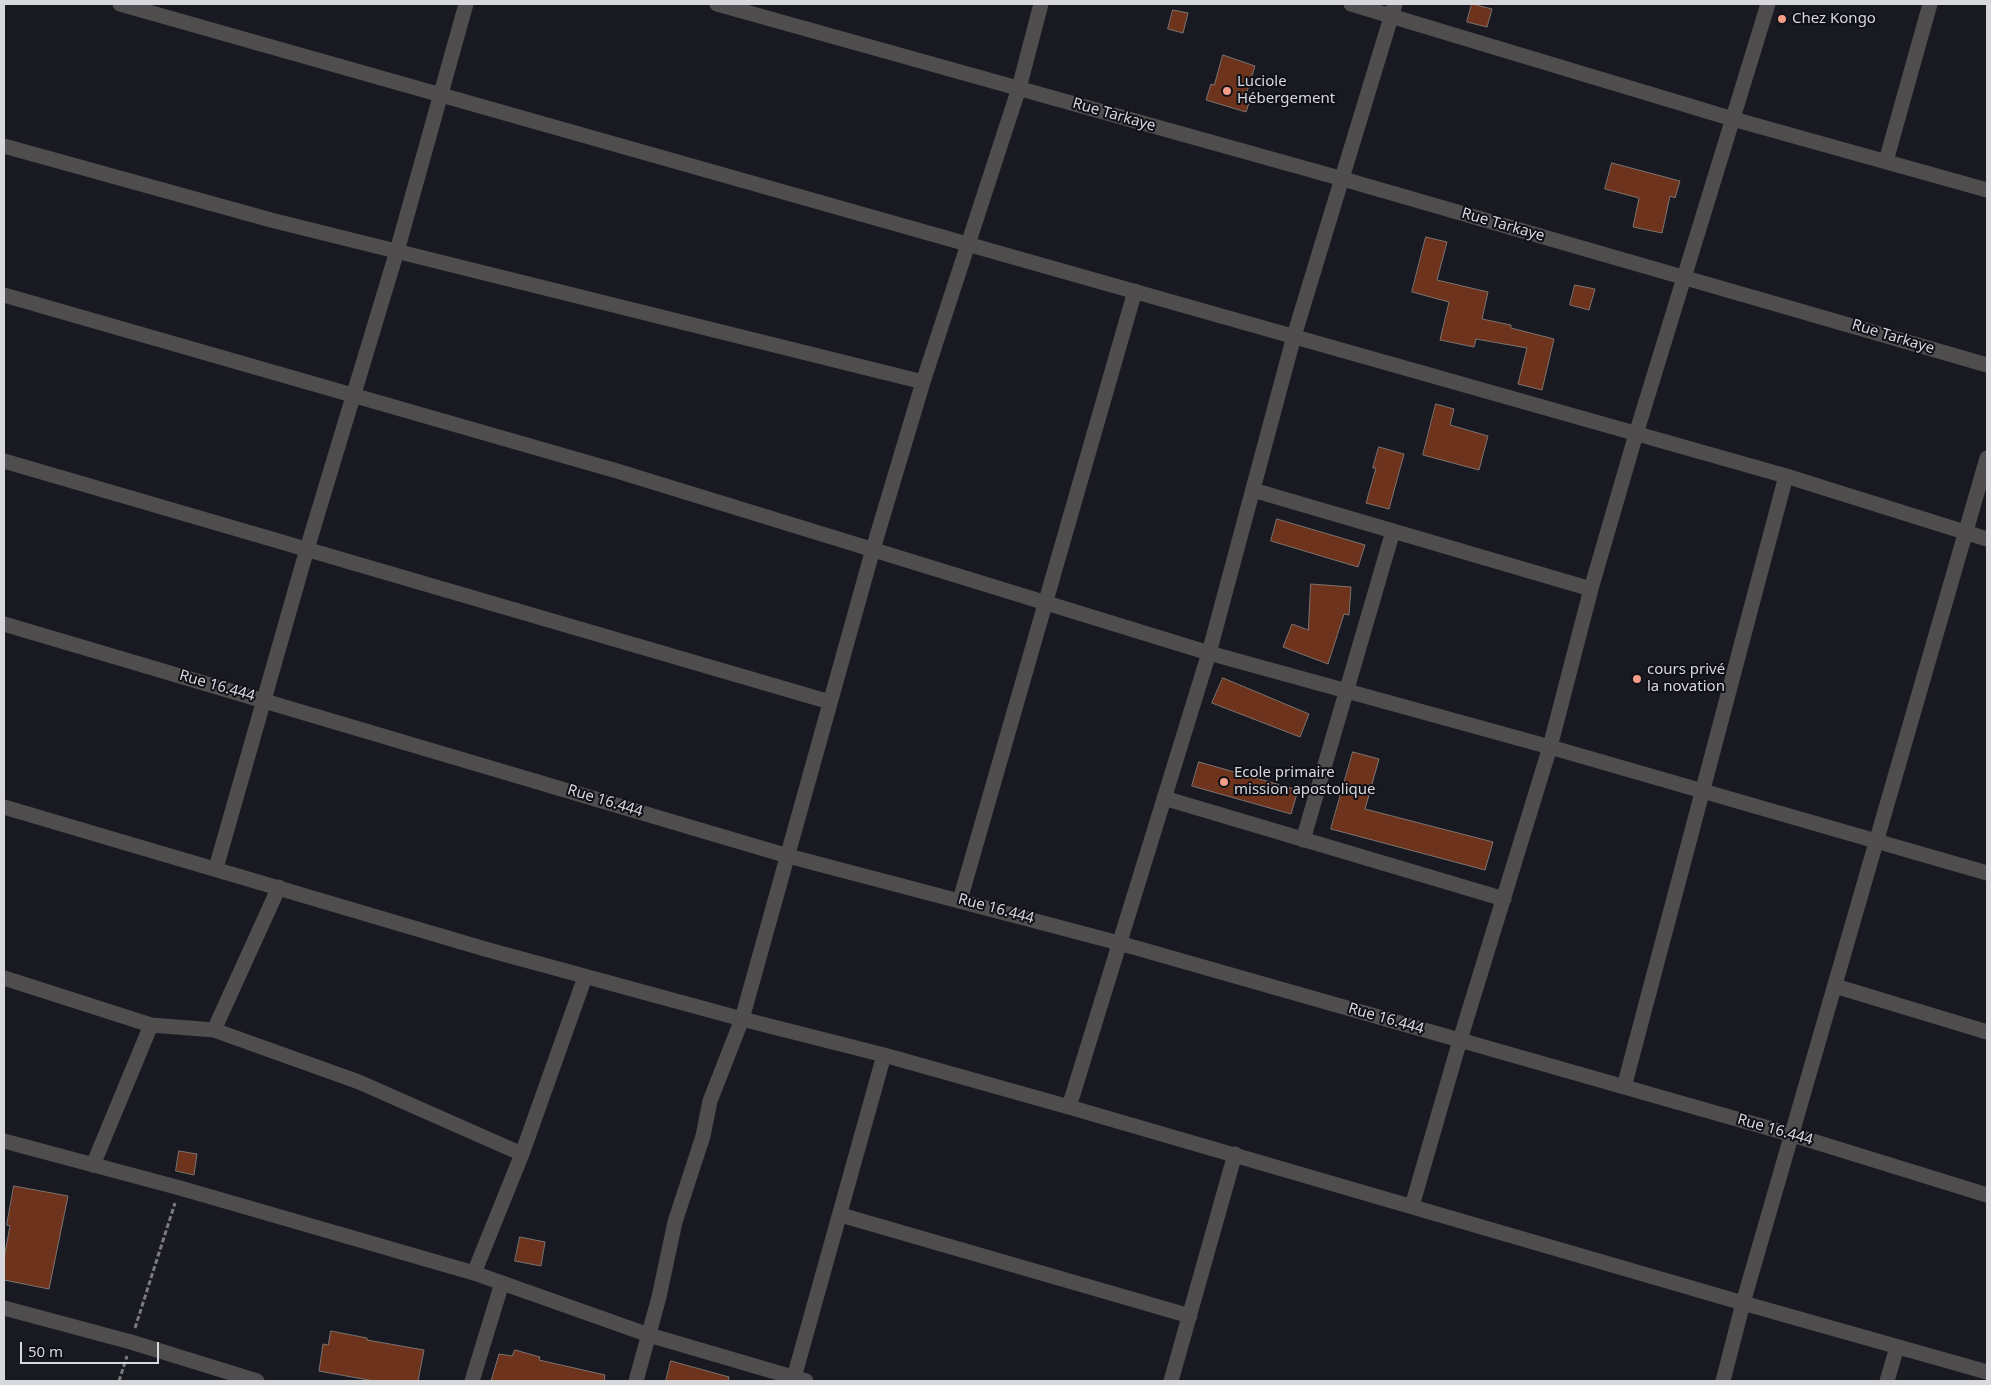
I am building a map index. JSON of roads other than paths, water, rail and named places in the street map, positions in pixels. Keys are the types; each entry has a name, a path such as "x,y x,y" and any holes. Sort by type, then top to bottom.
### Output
{"street":[{"path":"120,4 1786,476 1987,539"},
{"path":"216,868 307,550 397,251 466,4"},
{"name":"Rue Tarkaye","path":"717,4 1685,277 1987,365"},
{"path":"636,1381 649,1336 675,1222 703,1136 710,1101 742,1019 873,550 923,382 1018,88 1041,4"},
{"path":"1351,4 1393,10 1733,119 1987,190"},
{"path":"1412,1206 1460,1040 1550,747 1591,589 1636,434 1768,4"},
{"path":"1886,161 1930,4"},
{"path":"1069,1107 1209,653 1294,336 1343,180 1393,10"},
{"path":"4,146 271,220 923,382"},
{"path":"960,900 1044,602 1135,291"},
{"path":"4,295 617,471 1209,653 1550,747 1987,873"},
{"path":"1723,1381 1743,1303 1987,458"},
{"path":"4,461 830,702"},
{"path":"1624,1087 1786,476"},
{"path":"1253,490 1591,589"},
{"path":"1303,840 1393,531"},
{"name":"Rue 16.444","path":"4,624 788,856 1119,943 1793,1135 1987,1195"},
{"path":"1164,798 1504,899"},
{"path":"4,807 216,868 485,949 742,1019 884,1055 1069,1107 1987,1372"},
{"path":"214,1030 279,887"},
{"path":"474,1273 522,1154 585,976"},
{"path":"4,978 151,1025 214,1030 359,1082 522,1154"},
{"path":"1835,986 1987,1032"},
{"path":"92,1165 151,1025"},
{"path":"4,1141 180,1188 474,1273 649,1336 798,1380 884,1055"},
{"path":"1171,1381 1235,1154"},
{"path":"841,1215 1190,1316"},
{"path":"472,1381 502,1283"},
{"path":"4,1308 131,1342 257,1381"},
{"path":"1887,1381 1897,1347"}],"place":[{"name":"Chez Kongo","path":"1782,19"},
{"name":"Luciole Hébergement","path":"1227,91"},
{"name":"cours privé la novation","path":"1637,679"},
{"name":"Ecole primaire mission apostolique","path":"1224,782"}]}
